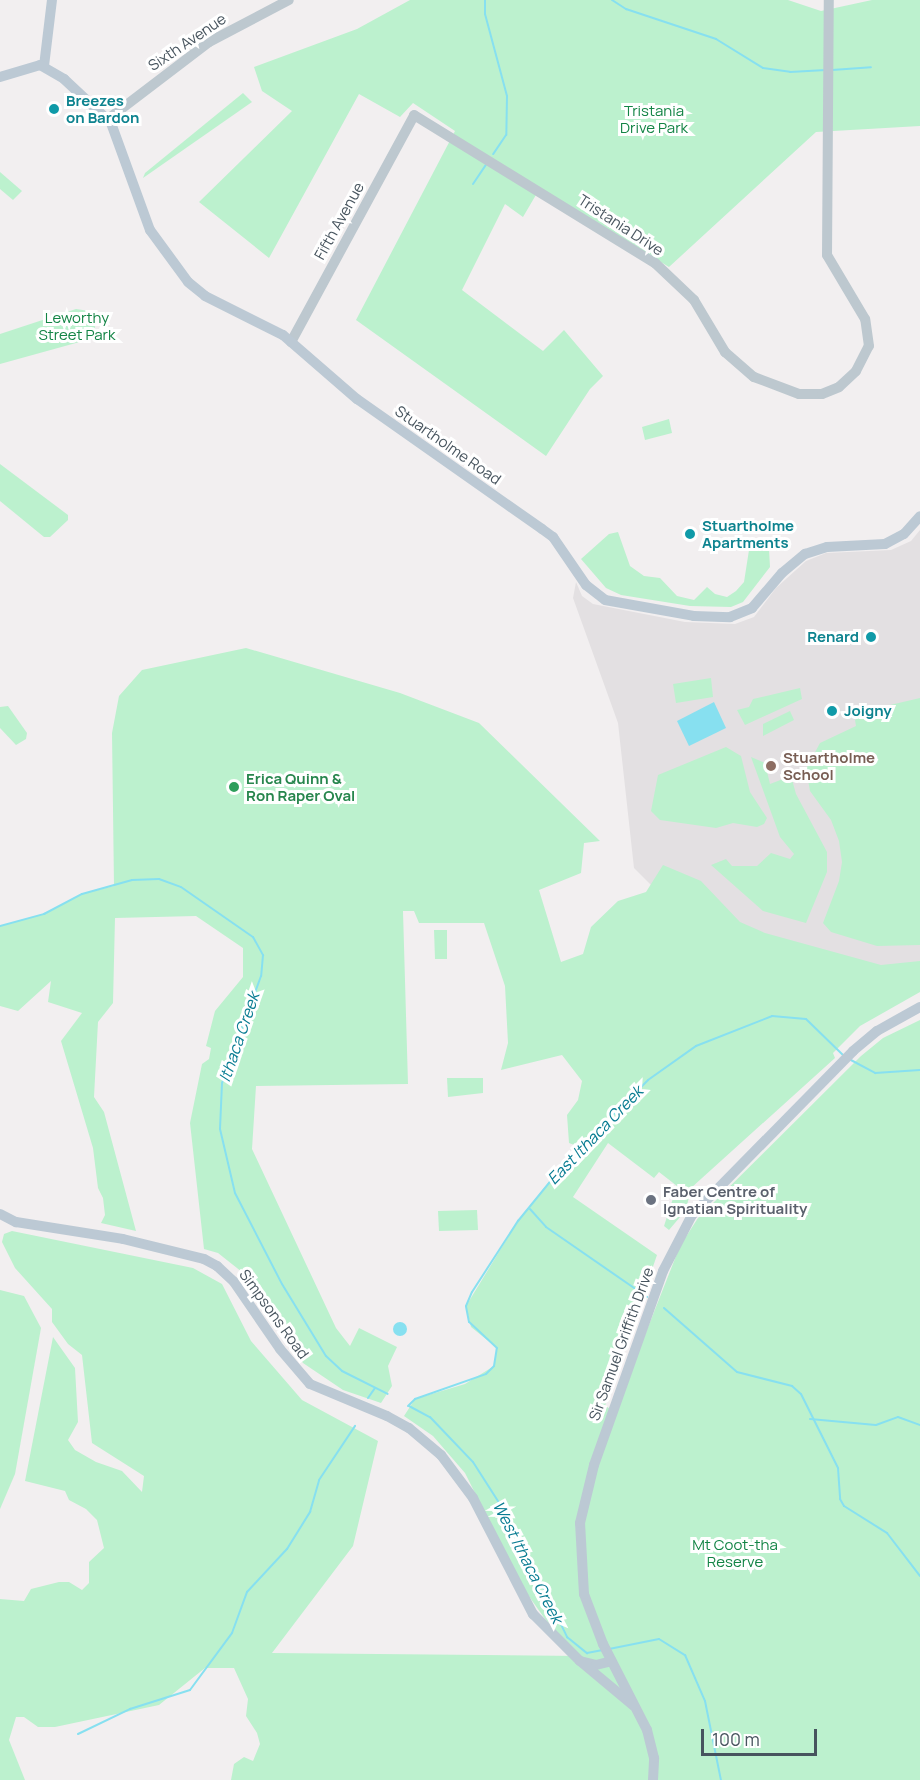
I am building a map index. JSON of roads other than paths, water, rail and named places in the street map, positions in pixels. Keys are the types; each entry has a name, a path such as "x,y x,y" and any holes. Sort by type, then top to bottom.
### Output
{"main road":[{"path":"0,77 44,66 52,0"},
{"name":"Stuartholme Road","path":"44,66 108,119 150,230 183,276 205,296 291,342 357,399 553,537 586,585 616,604 730,617 752,608 782,573 805,555 826,547 885,544 904,534 920,516"},
{"name":"Sir Samuel Griffith Drive","path":"653,1780 652,1746 584,1594 579,1552 582,1511 594,1464 675,1242 712,1191 853,1051 877,1030 920,1007"},
{"name":"Simpsons Road","path":"0,1214 16,1222 123,1239 204,1259 217,1266 234,1282 280,1349 310,1384 409,1428 446,1461 473,1498 533,1614 580,1661 636,1708"},
{"path":"580,1661 596,1665 608,1652"}],"street":[{"name":"Sixth Avenue","path":"108,119 209,42 289,0"},
{"name":"Tristania Drive","path":"414,115 655,263 694,300 725,352 754,377 785,391 813,395 830,392 848,381 869,346 865,319 827,255 828,93 831,43 829,0"},
{"name":"Fifth Avenue","path":"291,342 414,115"}],"water":[{"path":"714,702 726,728 689,746 677,721"},
{"path":"397,1322 403,1322 407,1329 403,1336 397,1336 393,1332 393,1326"}],"waterway":[{"path":"485,0 485,14 507,96 506,135 493,154"},
{"path":"612,0 626,9 716,39 763,68 790,72 826,70"},
{"path":"832,70 871,67"},
{"path":"473,184 486,165"},
{"name":"Ithaca Creek","path":"0,926 44,914 82,894 132,880 159,879 181,887 253,937 263,955 261,976 222,1083 220,1129 235,1193 282,1284 326,1356 342,1371 388,1394"},
{"name":"East Ithaca Creek","path":"408,1406 415,1399 486,1374 494,1366 497,1348 469,1322 466,1306 472,1292 518,1221 571,1156 648,1080 696,1046 772,1016 806,1019 844,1056"},
{"name":"East Ithaca Creek","path":"849,1059 875,1073 920,1070"},
{"path":"530,1209 546,1227 647,1297"},
{"path":"664,1308 737,1372 792,1386 801,1394 838,1468 840,1499 844,1506 887,1533 920,1576"},
{"path":"368,1398 375,1388"},
{"name":"West Ithaca Creek","path":"409,1406 430,1417 473,1462 512,1523 567,1637 587,1653 603,1650"},
{"path":"810,1419 876,1425 898,1417 920,1425"},
{"path":"78,1734 130,1709 190,1690 232,1633 247,1592 287,1549 310,1512 319,1480 355,1426"},
{"name":"West Ithaca Creek","path":"609,1649 659,1639 685,1655 705,1701 721,1780"}],"place":[{"name":"Breezes on Bardon","path":"54,109"},
{"name":"Stuartholme Apartments","path":"690,534"},
{"name":"Renard","path":"871,637"},
{"name":"Joigny","path":"832,711"},
{"name":"Stuartholme School","path":"771,766"},
{"name":"Erica Quinn & Ron Raper Oval","path":"234,787"},
{"name":"Faber Centre of Ignatian Spirituality","path":"651,1200"}],"park label":[{"name":"Tristania Drive Park","path":"654,118"},
{"name":"Leworthy Street Park","path":"77,326"},
{"name":"Mt Coot-tha Reserve","path":"735,1552"}]}
